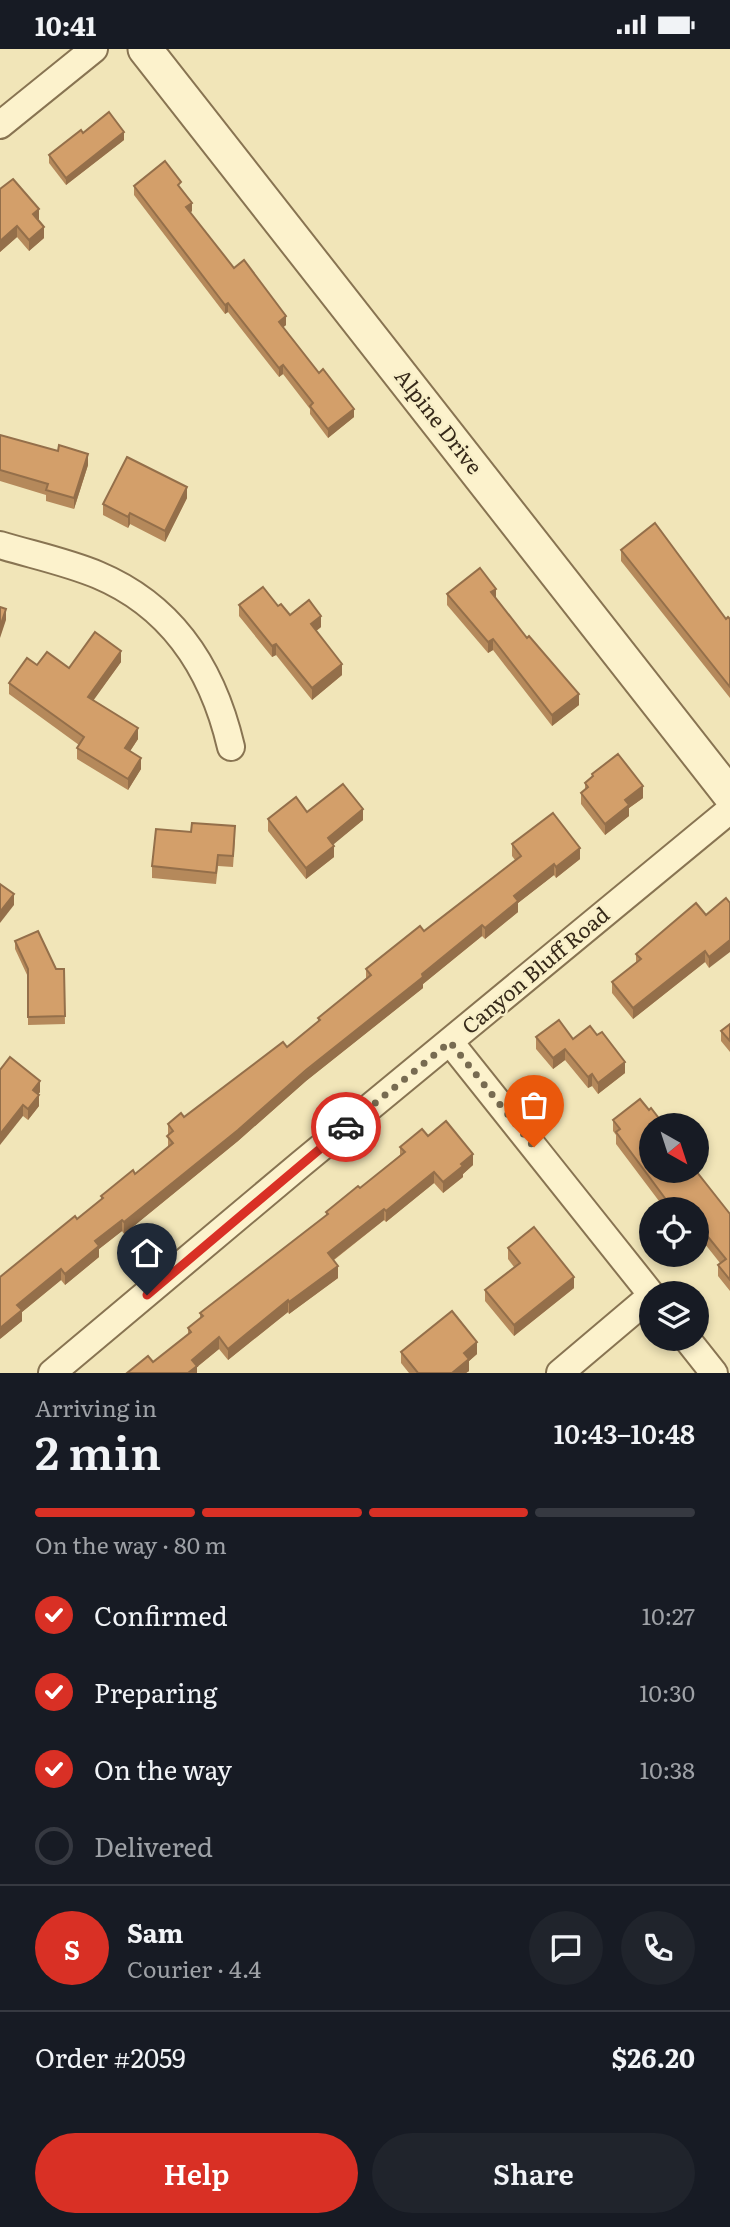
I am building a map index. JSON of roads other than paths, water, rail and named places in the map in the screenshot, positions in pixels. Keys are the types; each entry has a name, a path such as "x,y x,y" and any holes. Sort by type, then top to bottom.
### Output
{"street":[{"path":"0,125 94,49"},
{"name":"Alpine Drive","path":"145,49 730,795"},
{"path":"0,545 100,576 132,594 157,613 180,636 197,659 223,715 230,747"},
{"name":"Canyon Bluff Road","path":"52,1373 300,1164 730,810"},
{"path":"450,1042 640,1281"},
{"path":"560,1373 639,1305"},
{"path":"697,1351 714,1373"}]}
